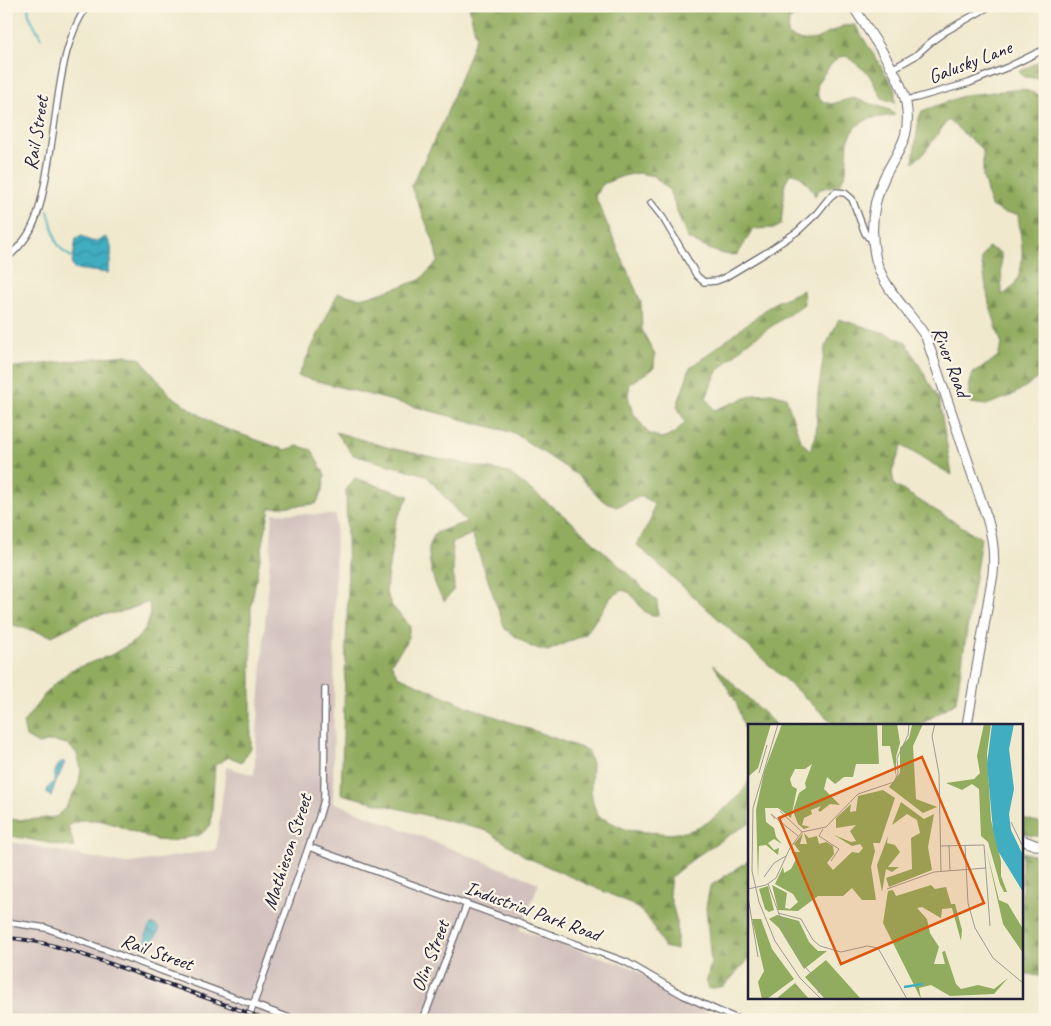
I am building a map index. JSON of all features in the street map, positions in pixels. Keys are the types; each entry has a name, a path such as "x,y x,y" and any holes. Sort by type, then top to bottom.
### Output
{"street":[{"name":"Rail Street","path":"6,259 28,235 41,202 62,69 67,48 86,6"},
{"name":"River Road","path":"853,6 892,69 905,100 907,130 903,143 884,178 876,199 873,215 873,239 876,260 884,279 926,337 992,531 995,562 967,724"},
{"path":"892,69 916,56 946,31 990,6"},
{"name":"Galusky Lane","path":"905,100 970,83 1045,49"},
{"path":"651,203 663,218 697,276 704,282 724,278 779,244 806,224 836,192 845,193 852,199 865,233 873,239"},
{"name":"Mathieson Street","path":"248,1020 324,800 325,690"},
{"path":"1024,841 1045,846"},
{"name":"Industrial Park Road","path":"309,847 626,962 683,995 740,1020"},
{"name":"Olin Street","path":"423,1020 467,904"},
{"name":"Rail Street","path":"6,922 46,928 295,1020"}],"shaded area":[{"path":"273,513 336,515 333,802 539,883 520,930 633,968 683,1001 726,1020 6,1020 6,841 125,864 216,850 226,767 254,775"}],"green space":[{"path":"469,6 812,6 789,20 788,35 801,41 816,39 843,26 855,25 895,89 895,103 882,98 868,73 846,56 839,57 817,83 818,97 824,102 831,104 853,98 890,110 895,115 868,119 855,127 848,141 846,172 840,184 818,190 815,196 809,186 795,173 789,175 785,183 781,224 776,228 753,229 738,254 719,253 687,238 669,190 654,176 638,173 623,176 603,184 595,196 641,302 642,330 655,355 654,368 630,383 628,396 632,411 648,433 661,438 674,434 685,422 677,406 690,368 774,303 803,290 804,304 746,344 717,372 706,398 714,410 756,394 772,393 786,397 800,440 810,450 816,436 818,393 825,347 839,319 885,333 906,342 939,400 952,475 902,446 892,472 894,485 981,538 956,702 922,724 834,724 637,545 651,519 654,504 642,496 616,507 602,500 580,477 514,433 298,376 338,293 359,298 378,294 420,280 438,261 433,240 411,186 443,123 476,37"},
{"path":"1045,58 1045,79 1024,77 1019,72"},
{"path":"1022,89 1045,97 1045,374 1011,396 986,405 971,403 969,389 972,374 997,358 1002,345 989,303 981,259 988,247 1001,253 1002,295 1013,286 1021,269 1022,260 1018,214 1004,213 991,206 983,177 983,150 948,120 923,154 913,162 919,118 922,111 965,95"},
{"path":"125,355 141,359 170,395 215,425 285,450 298,446 312,450 325,475 323,490 316,504 270,508 251,605 251,748 242,762 229,757 215,765 211,825 200,835 171,841 156,840 98,820 81,820 68,826 75,848 6,835 6,819 28,820 56,817 66,807 79,783 81,768 77,754 67,744 52,741 38,744 26,737 23,723 49,689 71,670 111,655 136,640 145,629 150,615 149,602 121,612 92,616 52,636 6,623 6,368"},
{"path":"336,432 390,448 509,473 572,522 657,601 658,615 652,616 644,611 630,593 623,590 611,597 586,634 548,651 531,647 505,629 472,534 452,543 454,589 445,601 438,591 433,576 429,546 435,533 466,522 426,475 353,455"},
{"path":"355,478 409,496 396,521 386,593 392,606 410,626 407,642 391,663 398,676 469,707 587,750 592,763 591,790 593,803 598,816 627,830 670,834 698,828 711,820 736,799 748,783 748,824 709,848 671,877 669,893 677,922 677,950 664,947 647,917 630,903 526,857 488,831 341,794 348,589 346,490"},
{"path":"714,665 775,724 748,724 748,740 736,702"},
{"path":"1024,819 1045,824 1045,837 1024,833"},
{"path":"1024,853 1045,856 1045,977 1024,973"},
{"path":"748,861 748,960 724,986 708,989 706,983 711,962 706,908 710,886"}],"water":[{"path":"82,236 94,241 99,241 105,237 108,240 111,254 108,273 74,269 72,265 76,238"},
{"path":"63,761 65,763 51,797 47,794 47,789 54,782 58,765"},
{"path":"151,925 155,925 160,929 151,945 146,942 146,935"}],"waterway":[{"path":"28,6 29,15 41,38"},
{"path":"48,211 57,243 63,251 73,258"}],"railway":[{"path":"6,938 43,943 67,950 144,975 268,1020"}]}
